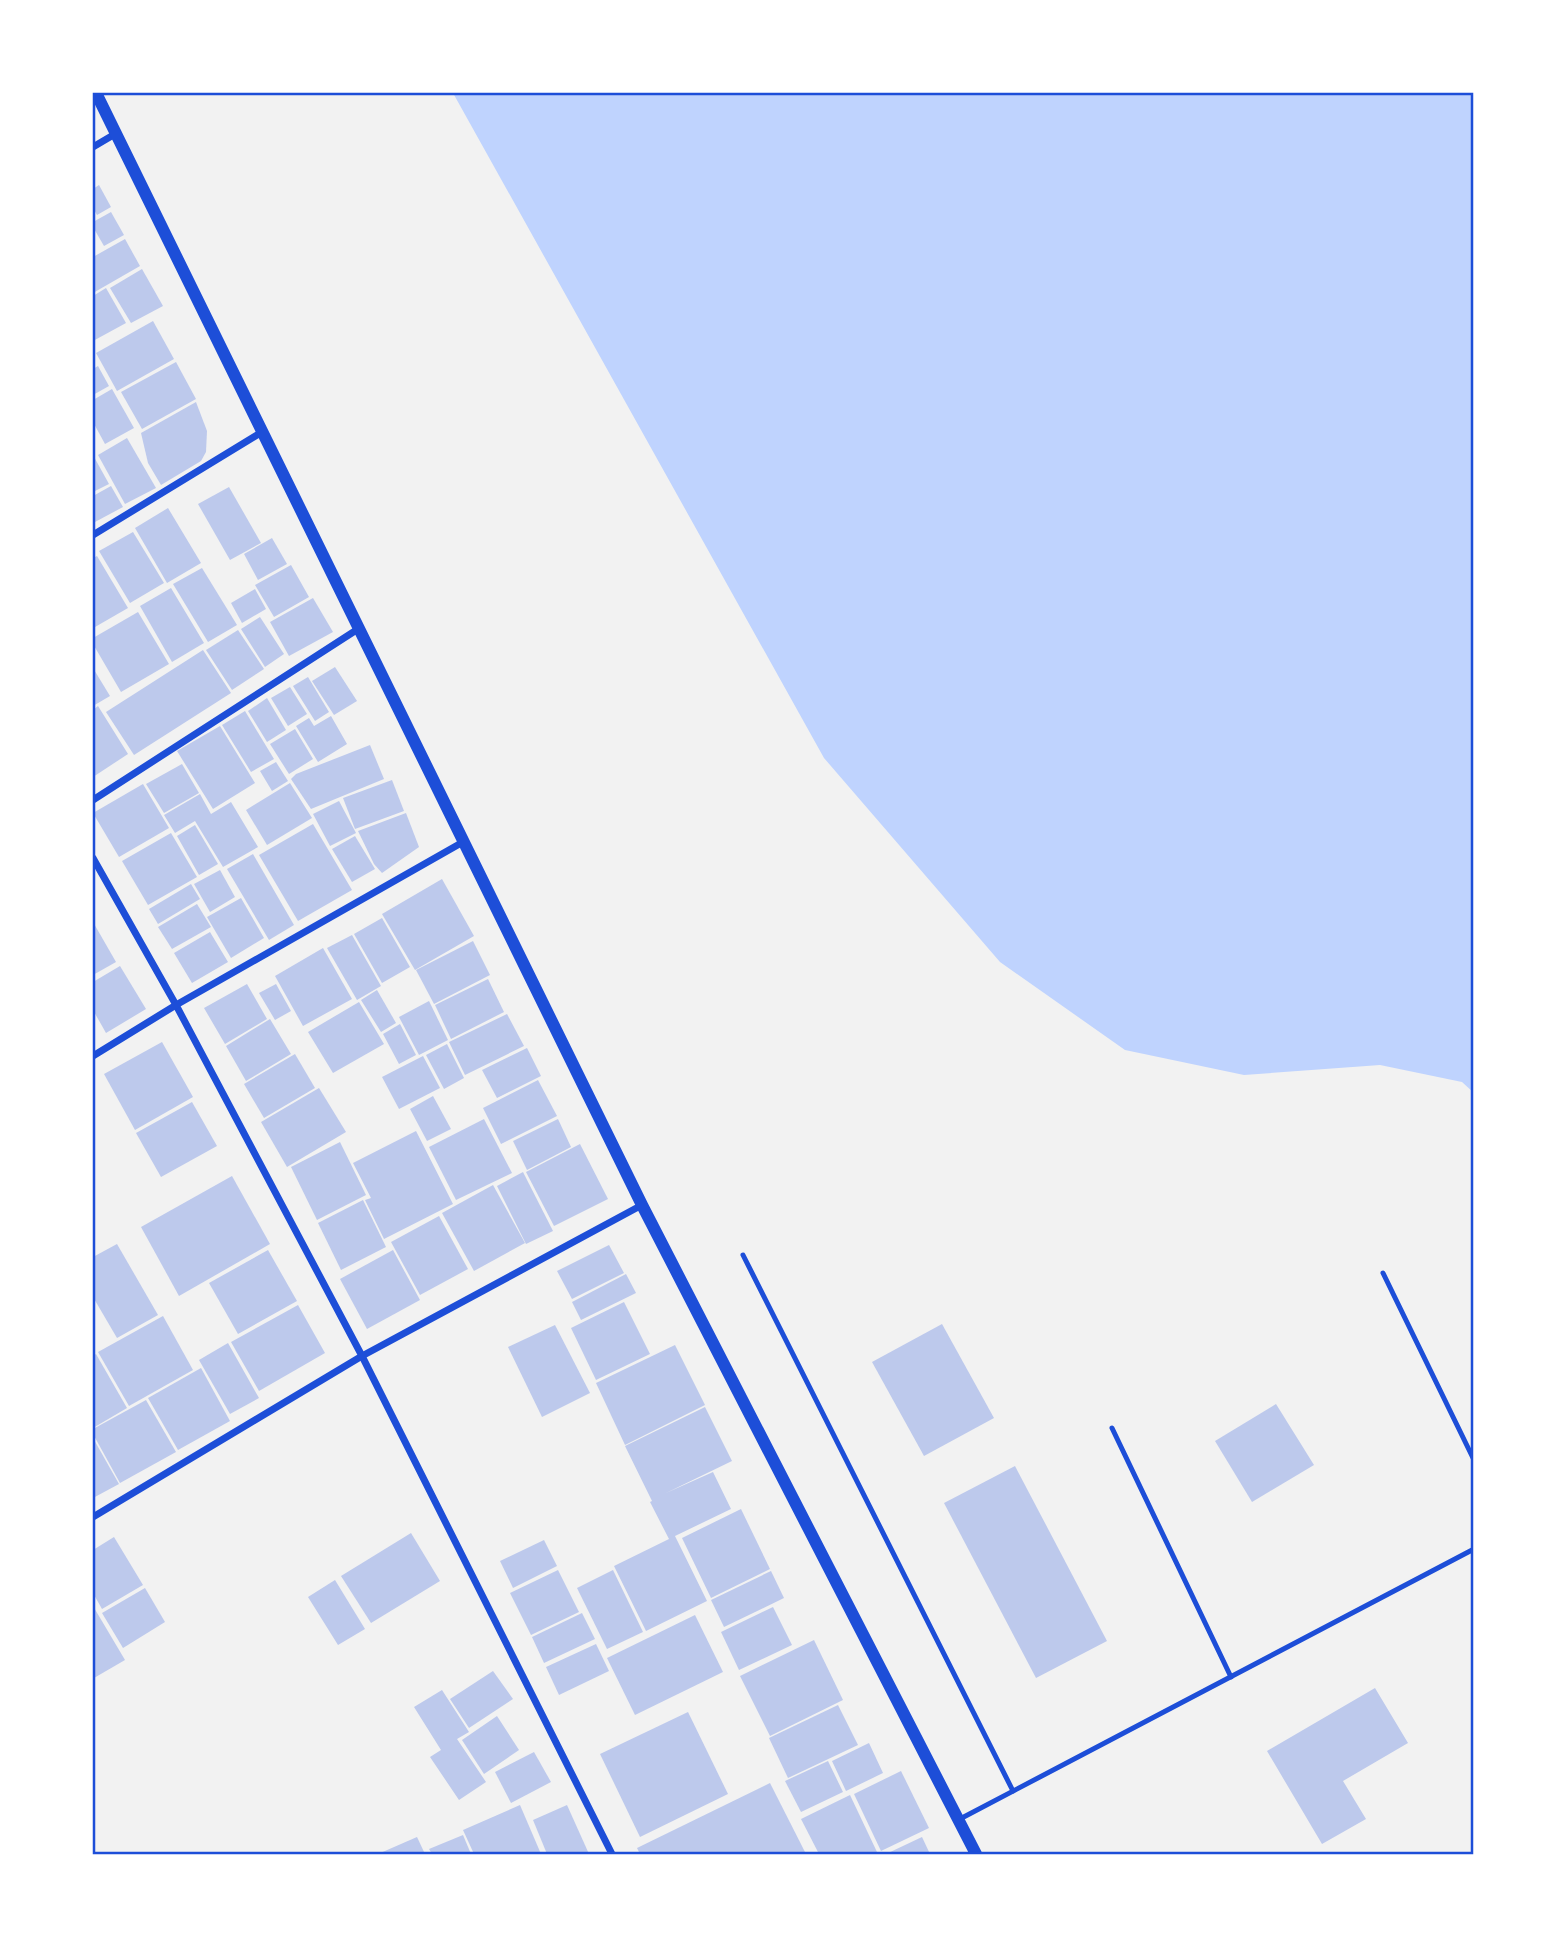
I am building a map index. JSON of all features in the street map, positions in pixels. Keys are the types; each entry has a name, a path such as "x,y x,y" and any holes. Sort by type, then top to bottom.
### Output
{"street":[{"path":"96,93 642,1205 976,1854"},
{"path":"93,147 114,134"},
{"path":"93,535 262,432"},
{"path":"93,800 358,629"},
{"path":"93,1056 176,1005 463,842"},
{"path":"93,858 176,1005 362,1356 612,1854"},
{"path":"93,1517 362,1356 642,1205"}],"lane":[{"path":"743,1255 1013,1791"},
{"path":"1383,1273 1474,1460"},
{"path":"1112,1428 1231,1677"},
{"path":"958,1819 1474,1549"}],"water":[{"path":"453,93 1474,93 1474,1093 1462,1082 1380,1065 1244,1075 1125,1050 1000,962 824,758"}],"building":[{"path":"99,185 111,207 97,215 93,208 93,189"},
{"path":"111,212 124,235 104,246 93,222"},
{"path":"125,239 140,266 93,293 93,257"},
{"path":"142,269 163,306 131,323 110,288"},
{"path":"106,288 126,323 93,341 93,296"},
{"path":"153,321 174,359 117,391 96,353"},
{"path":"176,362 196,399 142,429 121,392"},
{"path":"98,366 109,386 93,395 93,369"},
{"path":"112,389 134,428 105,444 93,422 93,400"},
{"path":"196,402 207,431 206,452 201,461 161,485 148,463 141,433"},
{"path":"127,438 156,488 125,504 98,455"},
{"path":"93,455 109,484 93,492"},
{"path":"111,486 123,507 95,522 93,496"},
{"path":"229,487 261,543 230,560 198,504"},
{"path":"168,508 201,563 167,583 135,528"},
{"path":"133,532 164,583 130,603 99,551"},
{"path":"272,538 287,564 258,580 244,554"},
{"path":"97,556 128,608 95,627 93,558"},
{"path":"291,565 309,597 274,617 255,585"},
{"path":"202,568 237,625 208,642 173,584"},
{"path":"171,588 204,643 172,662 140,606"},
{"path":"255,589 266,609 242,623 231,603"},
{"path":"313,598 333,632 289,656 270,622"},
{"path":"138,612 169,664 121,692 93,644 93,638"},
{"path":"260,617 284,654 265,667 241,629"},
{"path":"238,630 264,669 232,690 206,650"},
{"path":"203,650 231,693 134,755 106,712"},
{"path":"335,667 357,701 334,715 312,681"},
{"path":"93,668 110,696 93,706"},
{"path":"308,677 329,712 315,721 293,686"},
{"path":"290,687 307,714 288,726 271,698"},
{"path":"267,698 286,730 267,742 248,711"},
{"path":"98,706 128,754 93,777 93,710"},
{"path":"245,711 274,759 251,772 222,725"},
{"path":"331,716 347,744 318,762 296,726 309,718 314,726"},
{"path":"220,726 255,783 213,809 177,751"},
{"path":"295,729 313,759 289,774 270,744"},
{"path":"370,745 384,779 311,809 291,779 296,774"},
{"path":"276,762 288,781 272,791 260,771"},
{"path":"182,764 199,793 164,813 146,784"},
{"path":"392,780 404,811 355,829 343,798"},
{"path":"290,783 312,818 267,845 246,810"},
{"path":"143,784 169,828 119,857 93,813"},
{"path":"200,794 211,814 231,802 258,847 223,867 195,821 175,833 164,815"},
{"path":"339,801 356,833 330,846 313,814"},
{"path":"406,813 419,847 382,873 374,864 358,831"},
{"path":"313,824 352,890 298,921 259,855"},
{"path":"195,825 218,864 199,875 177,836"},
{"path":"171,833 197,877 148,905 122,861"},
{"path":"355,836 375,869 352,882 332,849"},
{"path":"253,854 294,925 269,940 227,869"},
{"path":"220,870 235,897 210,912 194,884"},
{"path":"442,879 474,936 415,970 382,914"},
{"path":"191,884 200,899 158,924 149,909"},
{"path":"241,898 264,938 231,958 207,917"},
{"path":"197,904 211,927 172,949 158,927"},
{"path":"382,918 410,967 382,983 354,934"},
{"path":"93,922 116,962 93,975"},
{"path":"210,932 228,962 192,983 174,953"},
{"path":"352,935 381,986 357,1000 327,948"},
{"path":"473,941 490,975 434,1004 416,970"},
{"path":"323,948 352,999 303,1026 275,976"},
{"path":"120,966 146,1009 106,1033 93,1010 93,982"},
{"path":"488,979 504,1012 451,1039 435,1005"},
{"path":"247,984 267,1019 225,1044 204,1008"},
{"path":"276,984 291,1011 275,1020 259,993"},
{"path":"377,990 396,1023 381,1032 361,1000"},
{"path":"429,1001 448,1040 419,1055 399,1017"},
{"path":"359,1002 384,1044 333,1073 308,1032"},
{"path":"507,1014 524,1046 465,1075 449,1042"},
{"path":"270,1019 291,1054 246,1081 226,1046"},
{"path":"400,1024 416,1055 399,1064 383,1034"},
{"path":"162,1042 193,1097 135,1130 104,1074"},
{"path":"447,1044 464,1078 444,1089 426,1055"},
{"path":"527,1048 541,1076 497,1098 482,1070"},
{"path":"295,1054 315,1088 264,1118 244,1084"},
{"path":"423,1056 440,1088 399,1109 382,1077"},
{"path":"538,1080 557,1116 501,1144 483,1108"},
{"path":"319,1088 346,1132 287,1167 261,1122"},
{"path":"433,1096 451,1129 427,1141 410,1109"},
{"path":"192,1102 217,1146 161,1177 136,1133"},
{"path":"484,1119 512,1173 456,1200 429,1147"},
{"path":"558,1119 571,1147 527,1170 513,1141"},
{"path":"416,1131 453,1204 384,1239 365,1200 371,1198 353,1163"},
{"path":"340,1142 366,1195 317,1220 291,1167"},
{"path":"580,1144 608,1199 554,1226 526,1172"},
{"path":"523,1172 553,1231 526,1244 497,1186"},
{"path":"232,1176 270,1244 179,1296 141,1227"},
{"path":"493,1185 525,1243 474,1271 442,1213"},
{"path":"363,1200 386,1247 341,1270 318,1223"},
{"path":"439,1216 468,1269 420,1295 391,1242"},
{"path":"117,1244 158,1315 117,1338 93,1297 93,1257"},
{"path":"609,1245 624,1273 572,1299 557,1271"},
{"path":"268,1250 297,1301 238,1334 209,1283"},
{"path":"393,1250 420,1300 367,1329 340,1279"},
{"path":"626,1274 636,1293 581,1320 572,1302"},
{"path":"624,1302 650,1354 596,1380 571,1328"},
{"path":"298,1305 325,1353 259,1391 231,1342"},
{"path":"163,1316 193,1370 129,1406 98,1352"},
{"path":"942,1324 994,1418 924,1456 872,1362"},
{"path":"555,1325 590,1393 542,1417 508,1347"},
{"path":"228,1343 259,1398 230,1414 199,1360"},
{"path":"675,1345 705,1405 625,1445 596,1383"},
{"path":"96,1354 127,1408 93,1428 93,1356"},
{"path":"201,1368 230,1421 178,1450 148,1398"},
{"path":"146,1400 176,1452 120,1483 93,1434 93,1429"},
{"path":"1276,1404 1314,1465 1252,1502 1215,1441"},
{"path":"705,1407 732,1461 666,1493 713,1472 731,1509 675,1536 707,1601 646,1631 614,1566 669,1539 625,1446"},
{"path":"93,1438 119,1484 93,1498"},
{"path":"1015,1466 1107,1641 1036,1678 944,1503"},
{"path":"741,1509 770,1569 711,1598 682,1538"},
{"path":"411,1533 440,1581 371,1623 341,1576"},
{"path":"114,1537 143,1585 102,1609 93,1593 93,1550"},
{"path":"544,1540 557,1566 513,1588 500,1561"},
{"path":"558,1570 579,1612 531,1635 510,1593"},
{"path":"613,1570 643,1632 607,1649 577,1588"},
{"path":"771,1571 784,1598 724,1627 711,1600"},
{"path":"335,1580 365,1629 338,1645 308,1597"},
{"path":"145,1588 165,1622 123,1648 102,1613"},
{"path":"93,1606 125,1660 94,1678 93,1676"},
{"path":"773,1607 792,1645 739,1670 721,1632"},
{"path":"582,1613 595,1639 544,1663 532,1637"},
{"path":"695,1615 723,1672 635,1715 607,1658"},
{"path":"814,1640 843,1700 770,1736 740,1676"},
{"path":"596,1644 609,1671 559,1695 546,1667"},
{"path":"493,1671 513,1699 469,1728 450,1699"},
{"path":"1375,1688 1408,1743 1343,1781 1366,1819 1322,1844 1267,1751"},
{"path":"442,1690 469,1732 457,1739 486,1782 459,1800 430,1757 441,1750 414,1707"},
{"path":"838,1705 858,1745 788,1778 769,1738"},
{"path":"688,1712 728,1794 640,1837 600,1754"},
{"path":"497,1716 519,1750 484,1774 462,1740"},
{"path":"869,1743 883,1773 846,1791 832,1761"},
{"path":"534,1752 551,1782 511,1803 495,1772"},
{"path":"828,1761 843,1792 801,1812 785,1781"},
{"path":"901,1771 929,1828 881,1851 854,1794"},
{"path":"770,1783 806,1854 640,1854 637,1848"},
{"path":"850,1795 877,1852 819,1854 801,1819"},
{"path":"520,1805 541,1854 474,1854 463,1830"},
{"path":"567,1805 589,1854 547,1854 533,1820"},
{"path":"463,1835 471,1854 432,1854 429,1849"},
{"path":"417,1837 425,1854 378,1854"},
{"path":"922,1837 930,1854 886,1854"}]}
